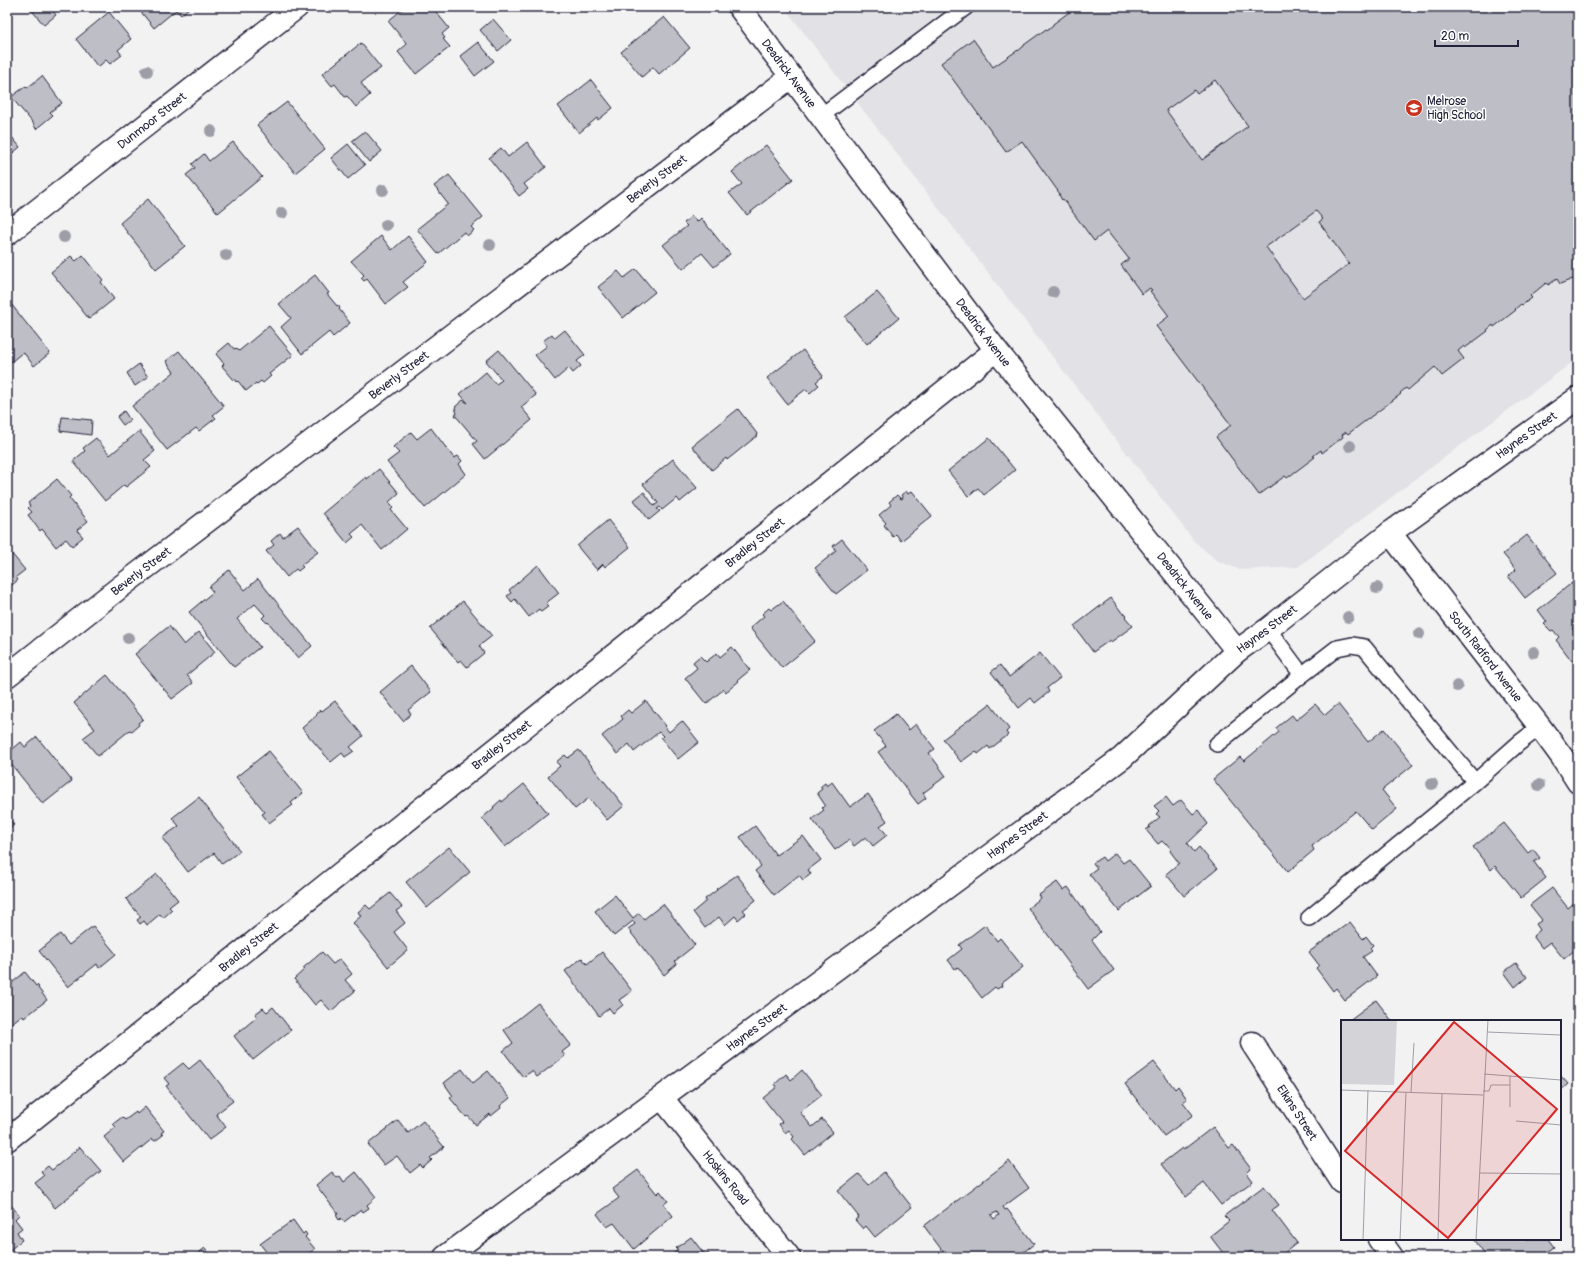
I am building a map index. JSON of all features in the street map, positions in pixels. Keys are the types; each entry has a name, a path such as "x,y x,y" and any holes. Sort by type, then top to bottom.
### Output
{"street":[{"name":"Dunmoor Street","path":"7,234 297,7"},
{"name":"Deadrick Avenue","path":"738,7 996,350 1237,651"},
{"name":"Beverly Street","path":"7,676 118,588 792,77"},
{"name":"Bradley Street","path":"7,1140 996,350"},
{"name":"Haynes Street","path":"445,1257 1122,758 1237,651 1268,629 1390,532 1578,398"},
{"name":"South Radford Avenue","path":"1390,532 1540,727 1578,782"},
{"name":"Elkins Street","path":"1252,1043 1341,1180"},
{"name":"Hoskins Road","path":"662,1098 789,1257"},
{"path":"1380,1240 1392,1257"}],"lane":[{"path":"821,116 966,7"},
{"path":"1268,629 1302,675"},
{"path":"1216,744 1337,648 1352,645 1364,647 1475,782"},
{"path":"1309,918 1540,727"}],"shaded area":[{"name":"Melrose High School","path":"784,7 1578,7 1578,358 1298,567 1240,570 1216,560 1194,541"}],"building":[{"path":"29,7 50,7 56,15 44,25"},
{"path":"137,7 190,7 181,15 176,10 154,28"},
{"path":"401,7 432,7 449,28 442,34 445,38 443,39 450,47 416,74 398,52 407,44 388,21 403,9"},
{"name":"Melrose High School","path":"1076,7 1578,7 1578,277 1560,284 1557,279 1548,285 1546,283 1530,296 1532,298 1522,305 1521,304 1515,309 1516,310 1494,327 1493,325 1487,330 1488,331 1465,348 1464,346 1458,351 1464,359 1442,376 1435,367 1408,390 1406,388 1400,393 1401,394 1348,434 1346,432 1342,435 1343,437 1322,453 1321,450 1313,456 1315,457 1287,478 1285,476 1259,495 1216,437 1231,425 1156,326 1169,316 1150,291 1152,290 1150,288 1142,294 1121,265 1129,259 1107,231 1094,241 1063,199 1062,200 1059,195 1060,194 1022,141 1006,152 941,63 973,39 993,67 1018,51","holes":["1215,80 1248,126 1202,160 1166,110 1194,90 1197,94","1316,211 1323,219 1319,222 1349,264 1303,298 1266,247"]},
{"path":"109,12 131,39 118,50 122,55 110,64 106,60 98,67 76,39"},
{"path":"664,17 690,48 659,74 653,67 642,77 621,52"},
{"path":"493,19 511,40 498,51 480,30"},
{"path":"478,42 494,61 475,76 460,56"},
{"path":"361,43 381,68 361,83 370,95 356,107 347,96 345,97 335,84 332,86 322,74"},
{"path":"42,76 62,103 50,112 53,115 36,129 33,123 11,97 26,86 27,88"},
{"path":"591,80 613,108 598,120 597,118 579,133 558,106"},
{"path":"287,102 325,149 295,173 257,125"},
{"path":"7,131 20,147 7,158"},
{"path":"365,131 382,151 369,162 352,141"},
{"path":"233,142 262,177 218,213 186,175 195,168 192,164 204,154 209,161"},
{"path":"527,142 546,167 524,184 528,189 519,196 489,158 501,148 508,157"},
{"path":"348,144 365,165 348,179 331,158"},
{"path":"766,145 793,179 747,215 729,193 742,184 732,172"},
{"path":"449,175 483,217 471,227 474,230 467,236 464,232 438,254 417,229 448,204 434,186"},
{"path":"148,199 185,246 156,269 120,223"},
{"path":"692,216 697,222 701,218 730,254 714,267 702,253 683,269 663,245 687,226 684,223"},
{"path":"381,236 392,250 408,236 428,262 403,282 408,287 386,304 367,279 364,281 361,278 364,275 351,261"},
{"path":"83,255 103,280 101,282 114,299 89,319 51,272 71,256 76,261"},
{"path":"636,269 655,292 623,318 598,287 618,271 624,278"},
{"path":"315,275 329,293 327,294 337,306 338,305 340,308 339,309 350,323 333,337 329,332 302,354 281,327 291,318 279,304"},
{"path":"877,292 899,318 867,344 845,317"},
{"path":"11,304 50,353 34,366 23,352 11,362 7,356 7,308"},
{"path":"269,326 293,355 269,374 271,376 263,383 261,381 257,384 256,383 246,391 222,366 224,364 216,354 229,343 234,349 236,348 239,351"},
{"path":"565,330 585,355 577,361 581,366 573,373 569,368 555,380 535,355 547,346 543,341 552,334 555,338"},
{"path":"499,350 536,395 521,407 532,420 485,459 473,444 477,441 455,415 457,414 455,407 463,400 468,403 460,394 486,372 496,384 502,380 486,361"},
{"path":"803,350 823,376 816,382 819,385 810,393 806,389 787,404 767,378"},
{"path":"179,351 224,406 213,415 216,418 199,431 196,428 167,450 132,406 174,372 166,361"},
{"path":"139,364 148,377 135,386 127,373"},
{"path":"738,409 758,435 712,470 692,446"},
{"path":"124,411 130,420 123,425 117,417"},
{"path":"62,417 92,420 91,435 60,431"},
{"path":"431,428 454,458 458,456 462,461 459,464 466,474 425,508 387,462 399,453 393,447 411,432 417,439"},
{"path":"139,431 155,451 144,460 151,467 126,487 124,485 105,501 73,461 85,451 83,448 96,438 110,455"},
{"path":"989,438 1015,470 984,495 978,488 968,496 948,471"},
{"path":"673,459 697,488 680,502 677,498 662,510 660,507 657,509 660,511 649,520 634,500 644,492 654,506 658,503 643,484"},
{"path":"379,469 399,493 389,502 393,508 391,510 407,529 382,550 362,525 351,534 354,537 347,543 323,513 366,477 367,479"},
{"path":"57,479 71,496 69,498 88,521 77,530 83,537 72,546 66,539 56,547 42,529 40,531 28,515 32,512 28,508 30,506 28,503"},
{"path":"906,491 908,494 912,491 932,516 901,541 896,534 893,537 884,525 886,523 879,515 891,505 889,502 897,495 901,499 903,498 901,495"},
{"path":"608,520 630,547 605,567 603,564 597,570 577,546"},
{"path":"298,526 318,552 301,565 303,567 298,571 296,569 287,577 266,551 274,545 271,541 280,533 283,537"},
{"path":"1527,535 1557,573 1525,598 1508,576 1516,570 1503,554"},
{"path":"842,539 867,570 836,594 815,568 836,551 833,546"},
{"path":"7,548 25,570 16,577 18,580 7,589"},
{"path":"538,565 559,593 546,603 549,606 541,612 539,609 529,617 515,599 512,602 507,596 511,593 509,590"},
{"path":"229,570 245,590 258,579 312,646 298,658 268,622 267,623 262,618 265,615 255,604 237,619 260,647 234,667 189,612 213,592 209,587"},
{"path":"1578,578 1578,623 1572,628 1578,636 1578,656 1572,661 1556,640 1559,637 1553,630 1551,631 1544,624 1547,622 1538,610"},
{"path":"1111,598 1123,614 1125,613 1127,615 1125,617 1133,626 1111,642 1110,640 1093,652 1074,626"},
{"path":"463,601 492,636 479,646 484,653 467,667 461,660 458,662 430,628"},
{"path":"783,601 815,641 782,668 750,628 764,616 762,614 769,608 771,610"},
{"path":"169,626 184,645 199,632 215,652 187,675 193,683 172,699 135,654"},
{"path":"732,647 750,670 726,692 724,689 706,704 685,678 697,668 693,662 700,656 706,662 717,653 720,657"},
{"path":"1040,653 1060,678 1047,688 1049,692 1035,703 1031,698 1019,708 991,672 1000,665 1009,677"},
{"path":"411,666 431,692 408,710 411,714 403,721 380,692"},
{"path":"107,675 143,719 132,731 130,730 98,756 83,738 95,729 74,703"},
{"path":"335,701 363,736 350,747 354,751 345,757 342,753 331,762 302,728 317,715 316,714"},
{"path":"646,701 669,732 682,721 699,742 678,759 661,738 663,736 659,732 634,752 629,744 617,754 602,736 623,719 621,716 628,710 631,713"},
{"path":"990,704 1009,729 1006,732 1008,735 990,749 988,746 978,754 976,751 961,762 943,739"},
{"path":"1315,704 1325,715 1338,704 1368,742 1384,729 1413,765 1382,790 1397,809 1372,830 1356,811 1312,846 1314,850 1288,872 1213,779 1240,757 1244,761 1279,732 1276,728 1292,715 1296,720"},
{"path":"896,714 909,730 916,724 935,749 929,753 946,776 923,793 926,798 918,804 878,752 886,746 874,731"},
{"path":"37,737 72,781 43,804 7,759 7,754 21,742 25,747"},
{"path":"579,750 624,806 607,820 589,798 575,809 548,776 560,766 556,762 565,755 568,758"},
{"path":"269,751 303,793 291,803 293,805 269,823 262,814 265,812 236,777"},
{"path":"832,782 850,807 868,794 887,821 880,826 887,835 873,846 866,837 854,846 849,840 835,850 812,819 824,810 822,808 825,805 817,793 822,789 820,787 825,783 827,786"},
{"path":"524,784 548,813 505,847 482,818 501,800 502,802"},
{"path":"199,797 240,851 222,864 214,853 188,872 162,838 179,826 172,818"},
{"path":"1166,797 1173,806 1181,800 1193,814 1198,810 1208,824 1189,842 1187,842 1194,852 1199,847 1217,869 1184,896 1166,874 1179,863 1170,851 1171,849 1162,841 1158,844 1146,830 1160,817 1156,814 1159,811 1154,806"},
{"path":"7,816 14,825 7,831"},
{"path":"1504,823 1528,853 1533,849 1540,858 1534,862 1546,878 1521,898 1495,866 1491,870 1473,847"},
{"path":"755,826 776,855 803,836 821,860 808,870 811,874 803,880 799,875 774,895 755,871 761,866 740,837"},
{"path":"449,847 470,872 427,908 406,882"},
{"path":"1115,853 1123,863 1129,859 1151,886 1119,911 1089,874 1097,868 1093,863 1102,857 1105,861"},
{"path":"157,874 178,900 169,907 172,910 163,918 160,914 147,925 144,921 140,924 137,920 141,917 126,899"},
{"path":"737,875 756,900 743,910 746,913 738,920 735,916 725,925 719,917 705,928 693,912 706,901 705,899 717,890 716,889"},
{"path":"1057,882 1063,890 1068,887 1100,932 1092,940 1114,970 1088,989 1028,908 1041,898 1039,895"},
{"path":"1552,888 1568,908 1574,903 1578,907 1578,947 1564,959 1550,942 1542,948 1533,936 1540,930 1536,924 1542,920 1530,905"},
{"path":"390,893 402,907 396,911 405,923 394,932 408,950 388,967 353,923 361,916 358,912 366,905 370,909"},
{"path":"615,895 633,918 639,913 644,919 663,904 695,945 675,961 677,964 664,975 628,929 635,924 633,921 614,936 595,911"},
{"path":"1350,922 1363,939 1366,936 1373,945 1370,948 1372,951 1363,957 1377,976 1345,1000 1336,988 1333,991 1316,968 1319,965 1309,952"},
{"path":"985,925 997,941 1000,938 1023,967 1001,984 1002,986 997,989 995,987 982,998 958,967 955,969 948,960 962,949 959,945"},
{"path":"93,926 116,954 99,968 97,964 68,987 39,951 60,934 69,945"},
{"path":"322,952 333,964 340,959 352,974 345,980 355,991 331,1011 321,1000 315,1005 294,979 305,969 303,968"},
{"path":"602,952 632,991 619,1000 623,1005 613,1013 609,1008 599,1016 565,971 582,958 587,964"},
{"path":"1516,963 1527,977 1515,987 1504,972"},
{"path":"25,972 36,986 37,985 39,987 38,988 47,1000 24,1018 22,1015 8,1026 7,987"},
{"path":"1376,1000 1391,1020 1349,1020"},
{"path":"538,1003 571,1045 562,1052 565,1056 537,1077 532,1071 523,1077 503,1051 513,1043 504,1030"},
{"path":"273,1007 291,1030 253,1060 234,1036 257,1017 255,1014 263,1008 267,1012"},
{"path":"200,1060 208,1070 209,1069 233,1101 216,1114 226,1127 209,1140 166,1086 169,1084 164,1078 183,1063 189,1069"},
{"path":"1154,1062 1175,1089 1178,1086 1187,1099 1183,1102 1193,1115 1164,1136 1125,1084"},
{"path":"462,1069 473,1083 488,1071 510,1098 491,1116 490,1114 476,1125 468,1116 466,1117 450,1098 453,1096 444,1083"},
{"path":"802,1070 822,1095 800,1112 812,1127 822,1119 833,1132 805,1155 792,1139 794,1137 789,1130 785,1133 779,1124 782,1122 763,1098 777,1087 775,1084 786,1074 791,1080"},
{"path":"1561,1076 1568,1084 1561,1090"},
{"path":"145,1107 164,1131 161,1133 163,1135 155,1141 152,1139 124,1162 104,1137 116,1127 113,1124 122,1117 125,1120 136,1112 137,1114"},
{"path":"398,1120 408,1133 423,1121 444,1147 430,1158 432,1160 423,1168 420,1165 410,1173 397,1156 384,1165 368,1144"},
{"path":"1213,1127 1229,1148 1233,1145 1251,1169 1247,1173 1253,1181 1221,1205 1204,1183 1186,1197 1161,1164 1182,1148 1183,1150"},
{"path":"80,1147 101,1171 55,1208 35,1183 44,1176 41,1172 48,1166 52,1170"},
{"path":"1009,1161 1029,1188 1003,1207 1005,1210 1007,1209 1034,1244 1017,1257 947,1257 924,1226","holes":["997,1212 999,1215 994,1219 991,1215"]},
{"path":"638,1170 657,1194 660,1191 668,1201 664,1204 673,1216 634,1249 614,1223 607,1227 597,1214 619,1198 612,1189"},
{"path":"332,1172 337,1178 340,1176 344,1182 356,1172 376,1197 367,1205 369,1208 363,1212 361,1209 344,1222 341,1218 339,1220 336,1215 338,1214 316,1185"},
{"path":"884,1172 912,1207 875,1237 866,1226 863,1229 855,1220 859,1217 838,1191 859,1174 869,1185"},
{"path":"1264,1186 1279,1205 1272,1210 1297,1243 1279,1257 1255,1257 1251,1251 1243,1257 1226,1257 1210,1236 1229,1221 1224,1216"},
{"path":"7,1200 19,1215 15,1219 22,1228 17,1232 22,1240 11,1249 17,1257 7,1257"},
{"path":"293,1220 303,1234 305,1232 307,1235 305,1237 315,1249 304,1257 264,1257 268,1254 260,1244"},
{"path":"691,1237 705,1255 708,1253 712,1257 669,1257 678,1250 676,1248"},
{"path":"1475,1240 1549,1240 1554,1247 1540,1257 1518,1257 1516,1255 1514,1257 1487,1257"},
{"path":"205,1248 212,1257 193,1257"}],"place":[{"name":"Melrose High School","path":"1414,108"}]}
